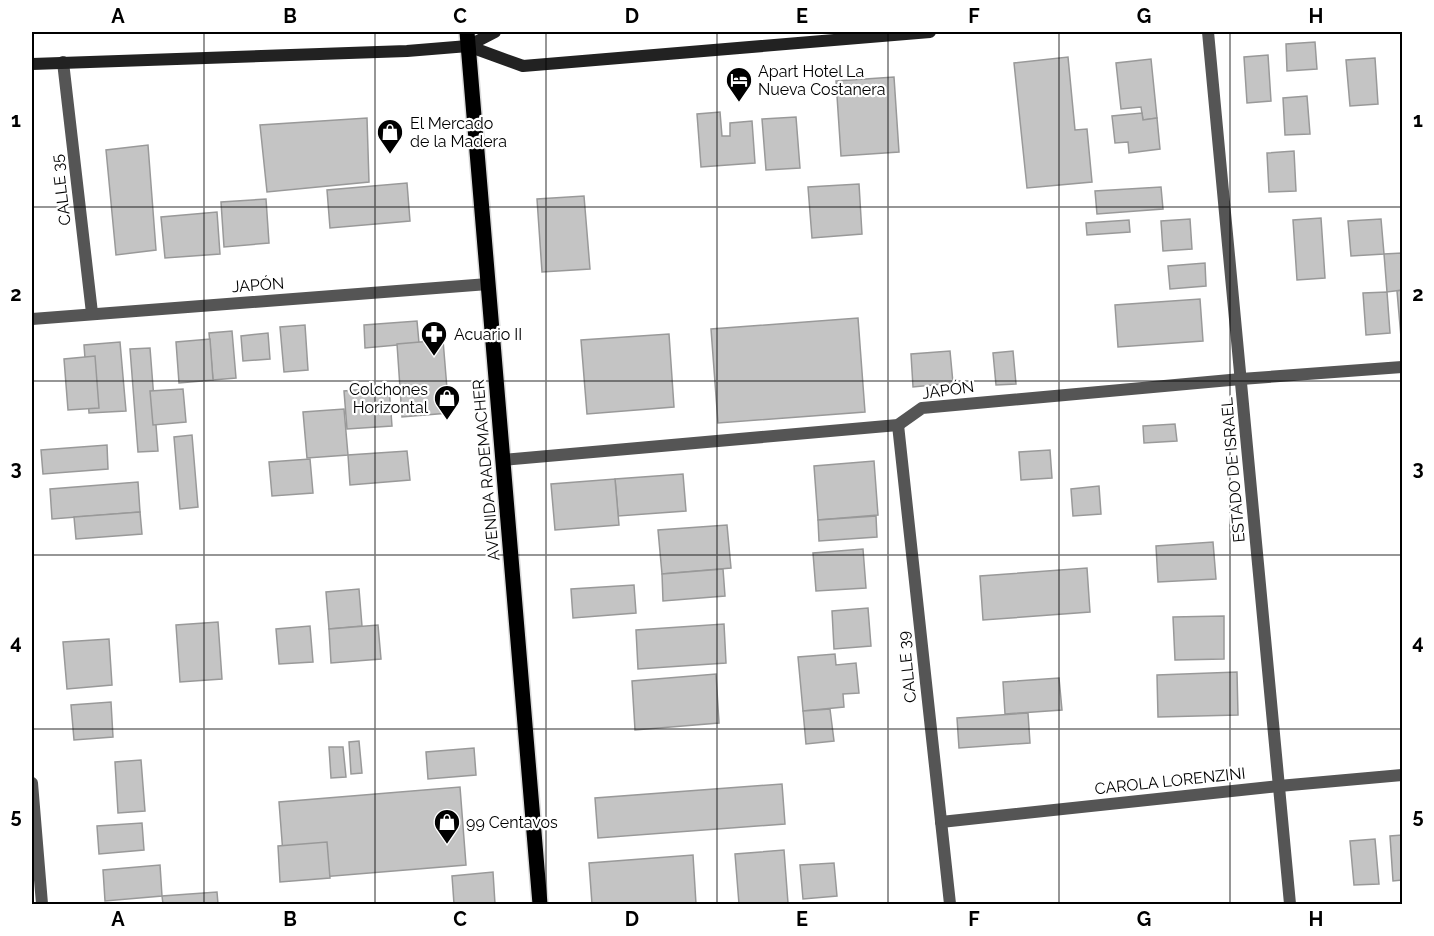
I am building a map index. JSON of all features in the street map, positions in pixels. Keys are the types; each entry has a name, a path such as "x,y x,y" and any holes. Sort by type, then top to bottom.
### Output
{"main road":[{"path":"32,64 407,51 495,32"},
{"path":"467,39 523,66 930,32"},
{"name":"AVENIDA RADEMACHER","path":"467,39 540,904"}],"street":[{"name":"ESTADO DE ISRAEL","path":"1208,32 1290,904"},
{"name":"CALLE 35","path":"63,62 92,314"},
{"name":"JAPÓN","path":"32,319 488,284"},
{"name":"JAPÓN","path":"503,460 898,425 922,408 1402,367"},
{"name":"CALLE 39","path":"898,425 950,904"},
{"name":"CAROLA LORENZINI","path":"941,822 1402,775"},
{"path":"32,783 38,898"}],"building":[{"path":"1315,42 1317,69 1287,71 1286,44"},
{"path":"1268,55 1271,101 1247,103 1244,57"},
{"path":"1068,57 1075,130 1087,129 1092,182 1027,188 1014,63"},
{"path":"1375,58 1378,104 1350,106 1346,60"},
{"path":"1151,59 1157,118 1143,120 1141,107 1121,109 1116,63"},
{"path":"894,77 899,152 841,156 836,81"},
{"path":"1307,96 1310,134 1285,135 1283,98"},
{"path":"720,112 722,136 730,136 730,123 752,121 755,163 701,167 697,114"},
{"path":"1142,113 1143,120 1157,118 1160,149 1129,153 1128,142 1115,143 1112,116"},
{"path":"796,117 800,168 766,170 762,119"},
{"path":"367,118 369,182 267,192 260,125"},
{"path":"148,145 156,250 116,255 106,150"},
{"path":"1294,151 1296,191 1269,192 1267,153"},
{"path":"407,183 410,221 330,228 327,190"},
{"path":"859,184 862,234 812,238 808,187"},
{"path":"1161,187 1163,209 1097,214 1095,191"},
{"path":"584,196 590,269 542,272 537,199"},
{"path":"266,199 269,243 224,247 221,202"},
{"path":"217,212 220,254 165,258 161,217"},
{"path":"1321,218 1325,278 1297,280 1293,220"},
{"path":"1190,219 1192,249 1163,251 1161,221"},
{"path":"1381,219 1384,254 1351,256 1348,221"},
{"path":"1129,220 1130,232 1087,235 1086,223"},
{"path":"1402,253 1402,290 1387,292 1384,254"},
{"path":"1205,263 1206,286 1170,289 1168,266"},
{"path":"1402,290 1402,337 1401,337 1397,291"},
{"path":"1387,292 1390,333 1366,335 1363,293"},
{"path":"1200,299 1203,341 1118,347 1115,305"},
{"path":"858,318 865,412 718,423 711,329"},
{"path":"417,321 419,343 365,348 364,325"},
{"path":"305,325 308,370 284,372 280,327"},
{"path":"232,331 236,378 213,380 209,333"},
{"path":"268,333 270,359 243,361 241,336"},
{"path":"669,334 674,407 587,414 581,340"},
{"path":"210,339 213,380 179,383 176,342"},
{"path":"443,340 449,413 402,417 397,344"},
{"path":"120,342 126,411 89,413 84,345"},
{"path":"150,348 158,451 138,452 130,349"},
{"path":"950,351 953,383 913,387 911,354"},
{"path":"1013,351 1016,384 996,385 993,353"},
{"path":"95,356 99,408 68,410 64,359"},
{"path":"389,387 392,426 347,429 344,391"},
{"path":"183,389 186,422 153,425 150,391"},
{"path":"344,409 348,455 307,458 303,412"},
{"path":"1175,424 1177,441 1144,443 1143,426"},
{"path":"192,435 198,507 180,509 174,437"},
{"path":"107,445 108,469 43,474 41,450"},
{"path":"1050,450 1052,478 1021,480 1019,452"},
{"path":"407,451 410,480 350,485 348,455"},
{"path":"310,459 313,493 272,496 269,462"},
{"path":"874,461 878,515 818,520 814,466"},
{"path":"683,474 686,511 618,516 615,479"},
{"path":"615,479 619,525 555,530 551,484"},
{"path":"138,482 140,512 52,519 50,489"},
{"path":"1099,486 1101,514 1073,516 1071,489"},
{"path":"140,512 142,534 76,539 74,517"},
{"path":"876,516 877,537 819,541 818,520"},
{"path":"727,525 731,568 662,574 658,530"},
{"path":"1213,542 1216,579 1158,582 1156,546"},
{"path":"863,549 866,588 816,591 813,553"},
{"path":"1087,568 1090,612 983,620 980,576"},
{"path":"723,569 725,596 663,601 662,574"},
{"path":"634,585 636,613 573,618 571,589"},
{"path":"359,589 362,626 329,629 326,592"},
{"path":"868,608 871,646 834,649 832,611"},
{"path":"1224,616 1224,659 1175,660 1173,617"},
{"path":"218,622 222,679 180,682 176,625"},
{"path":"724,624 726,663 638,669 636,630"},
{"path":"378,625 381,659 331,663 329,629"},
{"path":"310,626 313,662 279,664 276,629"},
{"path":"109,639 112,685 67,689 63,642"},
{"path":"835,654 836,665 856,663 859,693 843,694 844,707 803,711 798,657"},
{"path":"1237,672 1238,715 1158,717 1157,675"},
{"path":"716,674 719,723 635,730 632,681"},
{"path":"1059,678 1062,710 1005,714 1003,682"},
{"path":"111,702 113,737 74,740 71,705"},
{"path":"830,709 834,741 806,744 803,711"},
{"path":"1028,713 1030,743 959,748 957,718"},
{"path":"359,741 362,773 351,774 349,742"},
{"path":"329,747 343,747 346,777 331,778"},
{"path":"474,748 476,775 428,779 426,752"},
{"path":"141,760 145,811 118,813 115,762"},
{"path":"782,784 785,824 598,838 595,798"},
{"path":"460,787 466,865 285,880 279,802"},
{"path":"142,823 144,850 99,854 97,826"},
{"path":"1402,835 1402,880 1393,881 1390,836"},
{"path":"1375,839 1379,884 1354,885 1350,841"},
{"path":"327,842 330,878 280,882 278,846"},
{"path":"784,850 788,903 739,904 735,854"},
{"path":"693,855 696,904 592,904 589,863"},
{"path":"834,863 837,896 803,899 800,865"},
{"path":"160,865 162,896 105,901 103,870"},
{"path":"493,872 495,904 454,904 452,876"},
{"path":"217,892 218,904 163,904 162,896"}],"place":[{"name":"Apart Hotel La Nueva Costanera","path":"739,103"},
{"name":"El Mercado de la Madera","path":"390,155"},
{"name":"Acuario II","path":"434,357"},
{"name":"Colchones Horizontal","path":"447,421"},
{"name":"99 Centavos","path":"447,845"}]}
